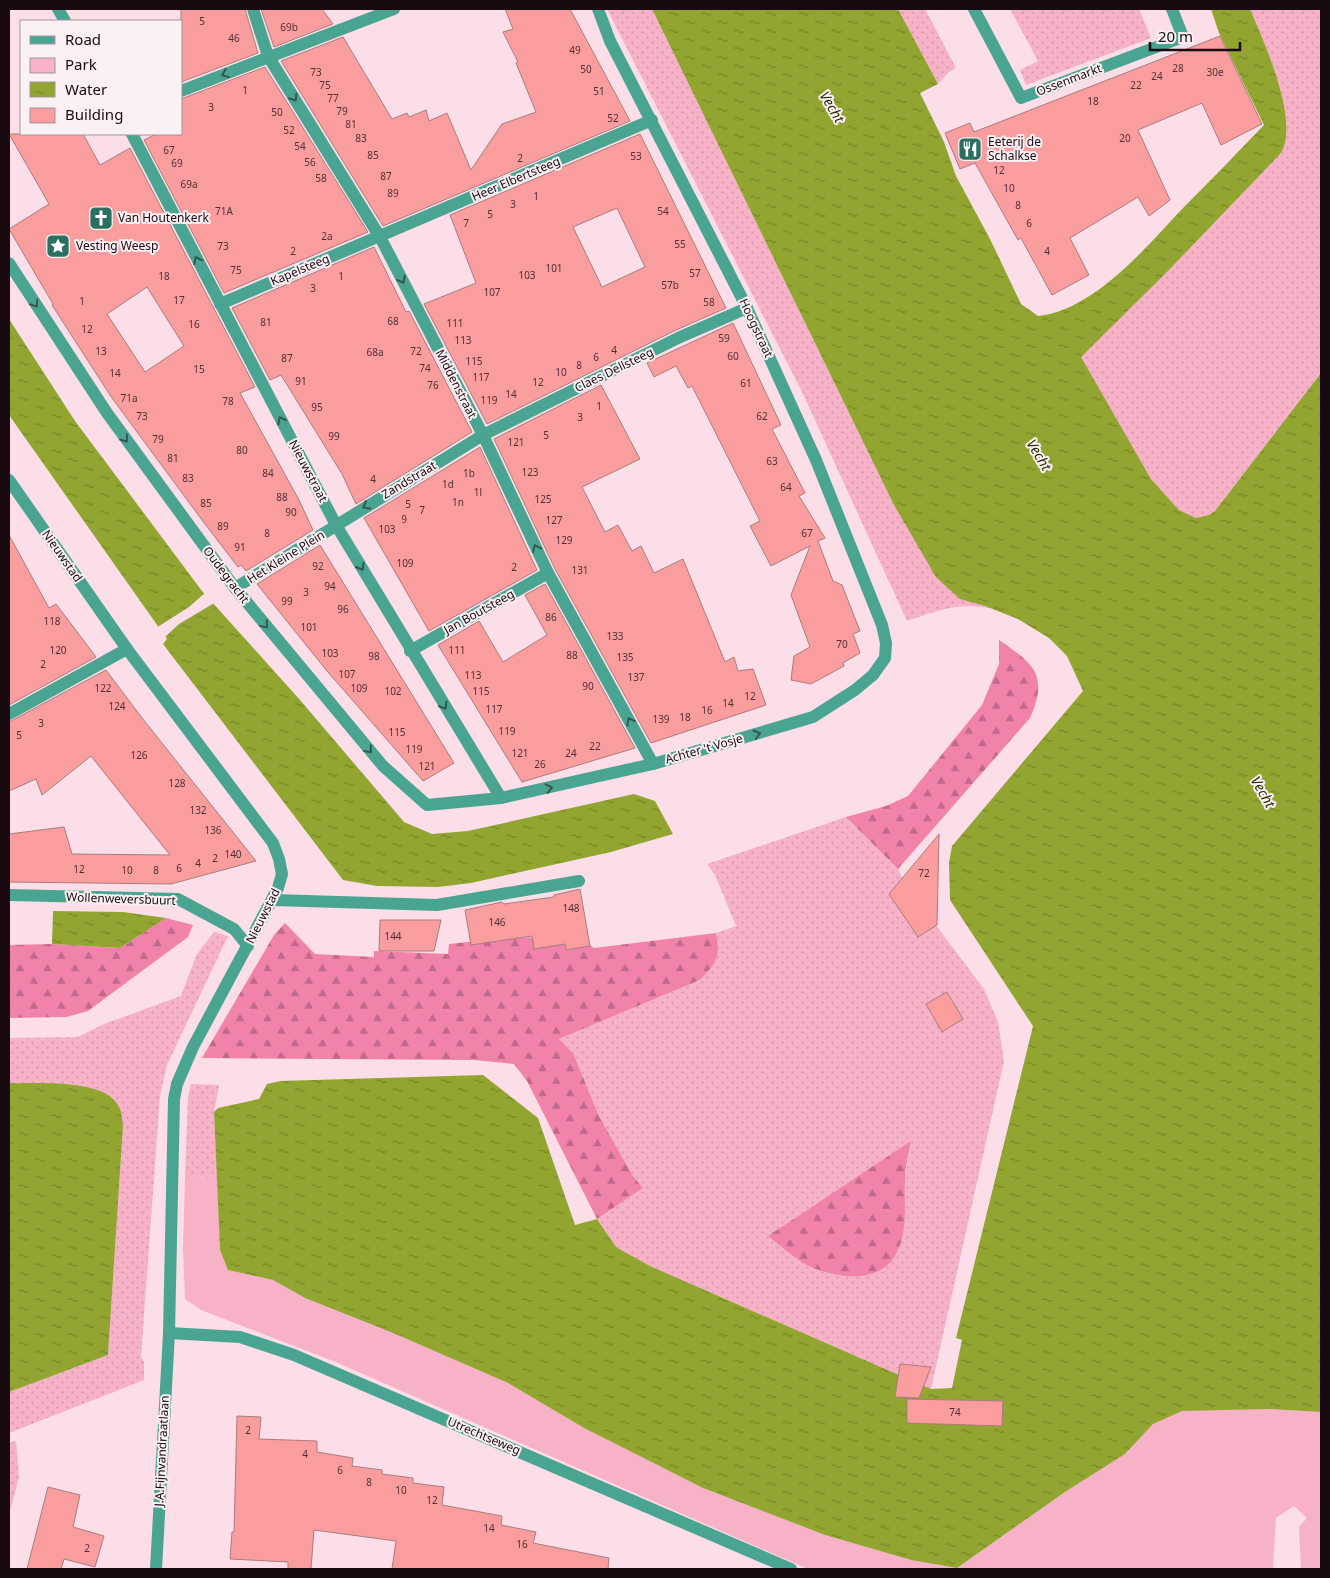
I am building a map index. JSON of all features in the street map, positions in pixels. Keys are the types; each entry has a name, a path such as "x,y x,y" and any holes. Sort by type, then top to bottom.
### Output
{"street":[{"path":"58,9 65,20"},
{"name":"Middenstraat","path":"254,9 268,56 380,237 483,435 548,573 653,764"},
{"path":"182,91 394,9"},
{"name":"Hoogstraat","path":"598,9 610,40 748,308 816,460 882,625 886,643 885,658"},
{"name":"Ossenmarkt","path":"974,9 1021,98 1183,37 1172,9"},
{"name":"Heer Elbertsteeg","path":"380,237 652,120"},
{"name":"Nieuwstraat","path":"133,135 336,525 501,798"},
{"name":"Kapelsteeg","path":"220,304 380,237"},
{"name":"Oudegracht","path":"9,263 107,413 235,588 383,766 427,805 501,798"},
{"name":"Claes Dellsteeg","path":"483,435 678,338 748,308"},
{"name":"Zandstraat","path":"336,525 483,435"},
{"name":"Nieuwstad","path":"9,480 127,650 273,843 282,874 273,900 193,1047 177,1084 174,1099 169,1333"},
{"name":"Het Kleine Plein","path":"235,588 336,525"},
{"name":"Jan Boutsteeg","path":"410,650 548,573"},
{"path":"9,714 127,650"},
{"name":"Achter 't Vosje","path":"501,798 653,764 813,717 855,690 873,675 885,658"},
{"path":"273,900 438,906 579,881"},
{"name":"Wollenweversbuurt","path":"9,895 178,899 234,929 248,946"},
{"name":"J.A.Fijnvandraatlaan","path":"156,1569 169,1333"},
{"name":"Utrechtseweg","path":"169,1333 240,1337 294,1355 791,1569"}],"green space":[{"path":"607,9 652,9 894,505 985,606 991,608 967,606 948,608 907,621 803,394"},
{"path":"898,9 925,9 956,68 949,72 938,84"},
{"path":"1010,9 1139,9 1151,38 1026,85 1020,70 1038,61"},
{"path":"1250,9 1321,9 1321,373 1215,511 1209,515 1196,518 1179,510 1151,479 1080,356 1169,270 1281,153 1286,139 1283,102 1271,60"},
{"path":"999,640 1021,656 1035,672 1038,681 1038,691 1030,718 898,869 846,817 886,806 908,796 982,705 999,664"},
{"path":"846,817 898,869 907,887 984,989 998,1022 1004,1061 931,1389 650,1266 616,1247 597,1219 643,1188 633,1176 599,1116 573,1053 559,1039 700,980 710,969 718,954 716,933 736,926 715,875 707,864","holes":["911,1142 905,1178 905,1209 898,1251 768,1237"]},
{"path":"166,918 193,925 188,937 88,1011 66,1017 9,1018 9,945 52,944 120,948"},
{"path":"285,923 315,954 374,957 374,951 448,954 449,944 506,938 577,936 594,948 716,933 718,954 714,964 700,980 559,1039 573,1053 599,1116 633,1176 643,1188 597,1219 527,1081 514,1064 474,1060 202,1058 274,935"},
{"path":"214,932 228,936 167,1065 160,1096 141,1357 144,1362 144,1380 9,1433 9,1392 108,1355 123,1126 84,1086 9,1083 9,1038 78,1037 104,1024 181,996 197,954"},
{"path":"191,1084 219,1085 214,1112 217,1178 185,1177 188,1097"},
{"path":"911,1141 905,1175 903,1235 897,1252 882,1269 872,1274 850,1276 816,1269 804,1263 768,1236"},
{"path":"185,1177 217,1178 220,1250 228,1270 273,1280 305,1298 393,1333 508,1383 584,1428 703,1488 825,1535 911,1560 957,1568 1065,1492 1125,1454 1153,1424 1182,1410 1270,1409 1321,1412 1321,1569 1301,1569 1299,1527 1307,1518 1294,1506 1276,1518 1273,1568 808,1569 338,1363 201,1310 185,1299 183,1248"},
{"path":"16,1441 19,1477 9,1515 9,1443"}],"water":[{"name":"Vecht","path":"652,9 898,9 938,84 920,93 944,142 956,176 990,239 1021,304 1038,316 1059,311 1080,302 1118,274 1154,240 1264,125 1219,33 1211,9 1250,9 1271,60 1283,102 1286,139 1281,153 1169,270 1081,357 1151,479 1179,510 1196,518 1209,515 1215,511 1321,373 1321,1412 1270,1409 1182,1411 1153,1424 1125,1454 1065,1492 957,1568 911,1560 825,1535 703,1488 584,1428 508,1383 393,1333 305,1298 273,1280 228,1270 220,1250 214,1112 218,1108 259,1099 267,1084 281,1081 483,1075 538,1118 575,1225 597,1219 616,1247 650,1266 931,1389 952,1388 962,1340 956,1338 1033,1026 950,900 949,863 952,846 1083,691 1067,656 1049,638 1018,619 985,606 960,599 936,577 894,505"},
{"path":"9,319 75,421 202,591 300,700 404,822 432,834 468,831 634,794 655,801 673,834 611,852 471,883 438,887 377,886 343,880 163,644 167,639 9,415"},
{"path":"53,911 123,912 166,918 120,948 52,944"},
{"path":"9,1083 52,1083 86,1087 100,1091 112,1098 119,1107 123,1126 108,1355 9,1392"}],"pier":[{"path":"206,592 216,602 179,624 164,638 156,628 189,607"}],"building":[{"path":"181,9 245,9 258,53 182,82"},
{"path":"261,9 322,9 333,24 274,47"},
{"path":"505,9 570,9 630,121 383,226 281,61 343,37 392,119 407,113 409,117 426,110 429,121 447,113 471,170 502,124 536,112 516,63 518,62 503,32 513,29"},
{"path":"1220,36 1262,124 1221,145 1202,103 1138,130 1170,200 1149,216 1138,197 1070,238 1089,275 1052,295 1021,238 1018,240 975,163 960,169 945,133 970,123 974,132"},
{"path":"265,67 368,232 224,293 144,140 154,135 182,135 182,99"},
{"path":"9,134 84,135 100,165 130,148 255,387 240,393 299,500 313,530 246,571 241,565 238,567 112,398 52,305 9,229 49,204","holes":["147,287 184,346 145,372 107,314"]},
{"path":"640,134 726,308 674,331 487,424 424,304 476,283 450,215","holes":["617,208 645,267 602,287 573,227"]},
{"path":"374,247 406,312 409,311 472,432 356,504 342,474 281,375 270,380 232,308"},
{"path":"733,323 781,425 772,429 805,493 799,496 825,538 818,541 833,581 842,585 860,631 853,634 860,653 843,663 844,666 811,684 791,680 794,656 810,647 791,595 810,546 771,566 750,526 760,521 692,386 688,388 676,366 654,377 647,363"},
{"path":"601,385 640,459 582,487 605,532 618,525 632,551 641,546 654,573 683,559 725,662 734,657 738,671 753,669 766,705 651,743 555,569 494,439"},
{"path":"480,447 537,570 429,631 364,518"},
{"path":"9,535 49,608 56,604 96,657 9,705"},
{"path":"320,545 454,763 423,781 327,671 257,584"},
{"path":"545,584 635,748 522,782 438,645 479,621 503,662 547,635 525,595"},
{"path":"106,670 256,861 171,884 9,882 9,834 64,827 72,854 170,855 91,756 42,795 36,779 9,791 9,722"},
{"path":"939,834 937,925 918,937 889,894"},
{"path":"580,889 590,946 566,950 565,944 534,949 532,936 471,945 465,910 502,902 504,904 554,897 554,895"},
{"path":"380,920 441,920 434,951 379,951"},
{"path":"947,992 963,1019 942,1032 926,1004"},
{"path":"900,1364 931,1367 919,1398 895,1397"},
{"path":"907,1399 1003,1401 1002,1426 907,1423"},
{"path":"237,1416 261,1417 259,1439 317,1441 317,1452 353,1458 352,1466 382,1470 382,1474 413,1478 413,1483 444,1487 442,1505 502,1516 501,1525 536,1532 533,1543 609,1558 608,1569 392,1569 396,1541 314,1530 311,1569 288,1569 288,1562 230,1559 232,1532 234,1532"},
{"path":"48,1487 80,1495 73,1527 104,1536 95,1567 64,1559 61,1569 27,1569"}],"place":[{"name":"Eeterij de Schalkse","path":"970,149"},
{"name":"Van Houtenkerk","path":"101,218"},
{"name":"Vesting Weesp","path":"58,246"}]}
